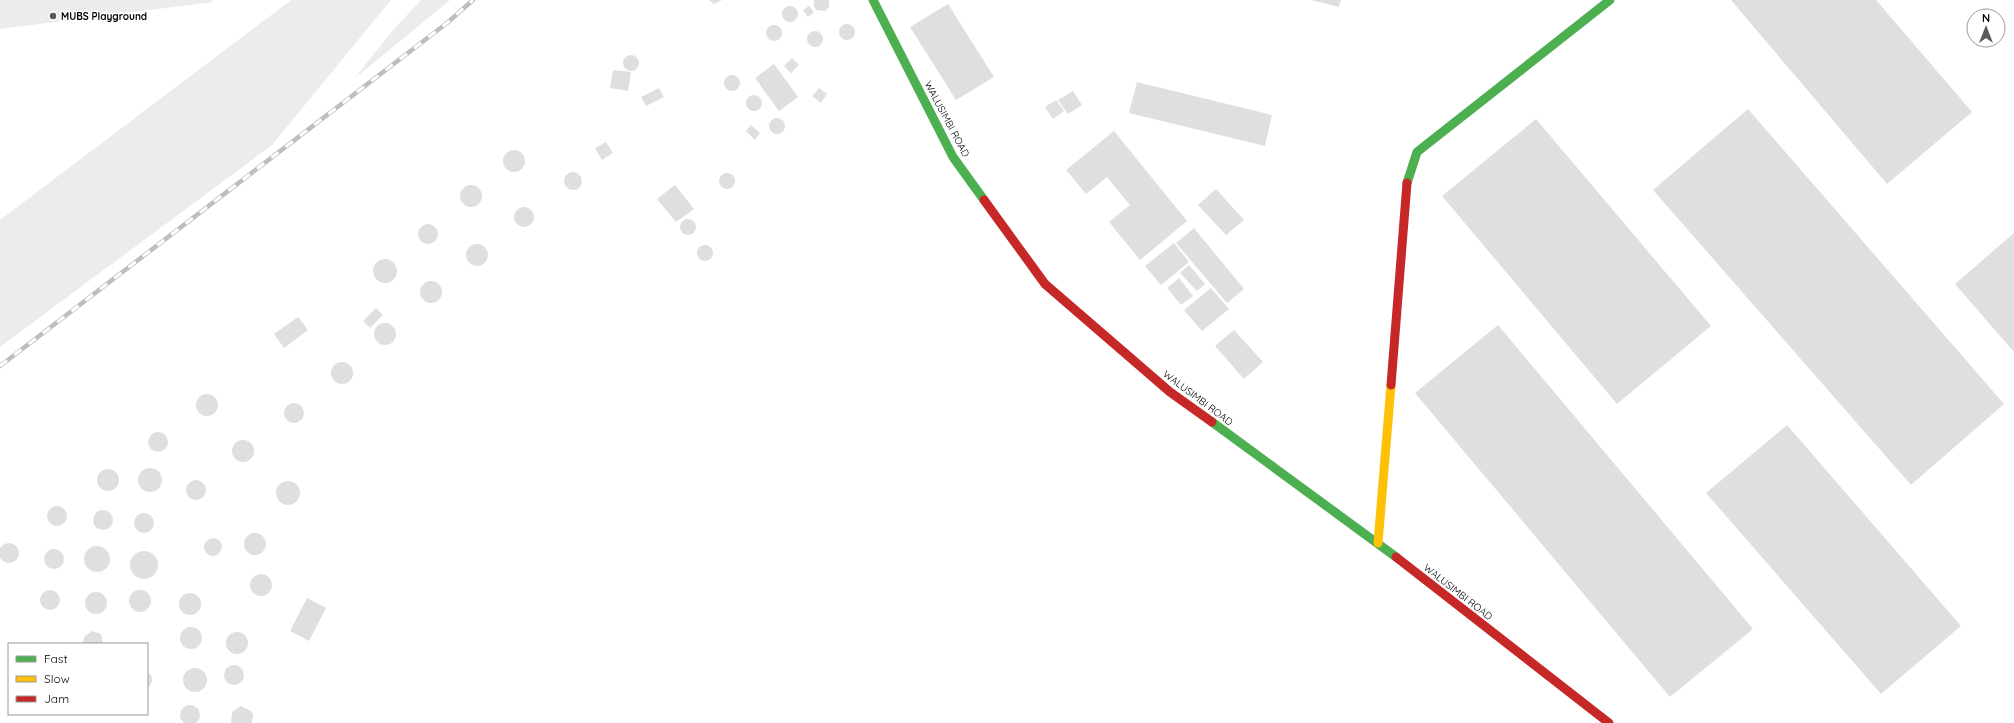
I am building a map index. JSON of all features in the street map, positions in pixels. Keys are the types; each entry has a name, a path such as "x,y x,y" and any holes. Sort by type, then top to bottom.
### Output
{"street":[{"name":"WALUSIMBI ROAD","path":"873,0 954,157 1045,284 1170,392 1378,543 1609,723"},
{"path":"1378,543 1407,181 1417,152 1610,0"}],"shaded area":[{"name":"MUBS Playground","path":"0,0 212,0 213,2 0,29"},
{"path":"291,0 391,0 272,145 0,347 0,220"},
{"path":"421,0 450,0 354,79 393,30"}],"building":[{"path":"709,0 722,0 714,4"},
{"path":"814,0 829,0 829,7 826,11 816,10"},
{"path":"1311,0 1341,0 1339,7"},
{"path":"1731,0 1876,0 1972,112 1887,184"},
{"path":"948,4 994,77 956,100 910,27"},
{"path":"790,6 796,8 798,14 796,20 790,22 784,20 782,14 784,8"},
{"path":"809,6 814,12 808,17 803,10"},
{"path":"847,24 853,26 855,32 853,38 847,40 841,38 839,32 841,26"},
{"path":"774,25 780,27 782,33 780,39 774,41 768,39 766,33 768,27"},
{"path":"815,31 821,33 823,39 821,45 815,47 809,45 807,39 809,33"},
{"path":"631,55 637,57 639,63 637,69 631,71 625,69 623,63 625,57"},
{"path":"792,58 799,65 791,73 784,66"},
{"path":"774,64 798,97 779,111 755,78"},
{"path":"613,70 631,72 628,91 610,88"},
{"path":"732,75 738,77 740,83 738,89 732,91 726,89 724,83 726,77"},
{"path":"1137,82 1272,115 1265,146 1129,113"},
{"path":"659,88 664,97 646,106 641,97"},
{"path":"819,88 827,94 821,103 812,96"},
{"path":"1073,91 1082,105 1068,114 1058,100"},
{"path":"754,95 760,97 762,103 760,109 754,111 748,109 746,103 748,97"},
{"path":"1056,100 1064,111 1053,119 1045,107"},
{"path":"1748,109 2004,404 1911,485 1653,190"},
{"path":"777,118 783,120 785,126 783,132 777,134 771,132 769,126 771,120"},
{"path":"1536,119 1711,326 1617,404 1442,196"},
{"path":"751,125 760,133 755,140 746,131"},
{"path":"1114,131 1187,221 1140,260 1109,222 1130,205 1107,177 1086,194 1066,170"},
{"path":"606,142 613,153 602,160 595,148"},
{"path":"514,150 522,153 525,161 522,169 514,172 506,169 503,161 506,153"},
{"path":"569,172 577,172 582,177 580,188 577,190 569,190 564,185 564,177"},
{"path":"727,173 733,175 735,181 733,187 727,189 721,187 719,181 721,175"},
{"path":"471,185 479,188 482,196 479,204 471,207 463,204 460,196 463,188"},
{"path":"675,185 694,209 676,222 657,199"},
{"path":"1216,189 1244,220 1226,235 1198,205"},
{"path":"524,207 531,210 534,217 531,224 524,227 517,224 514,217 517,210"},
{"path":"688,219 694,221 696,227 694,233 688,235 682,233 680,227 682,221"},
{"path":"428,224 435,227 438,234 435,241 428,244 421,241 418,234 421,227"},
{"path":"1194,228 1244,289 1227,303 1176,243"},
{"path":"2014,233 2014,352 1955,284"},
{"path":"1174,243 1189,262 1161,285 1145,266"},
{"path":"477,244 485,247 488,255 485,263 477,266 469,263 466,255 469,247"},
{"path":"705,245 711,247 713,253 711,259 705,261 699,259 697,253 699,247"},
{"path":"385,259 394,262 397,271 394,280 385,283 376,280 373,271 376,262"},
{"path":"1189,265 1205,284 1197,291 1180,273"},
{"path":"1179,278 1193,296 1181,305 1167,288"},
{"path":"431,281 439,284 442,292 439,300 431,303 423,300 420,292 423,284"},
{"path":"1211,288 1229,309 1202,331 1184,310"},
{"path":"376,308 383,315 370,328 363,321"},
{"path":"298,317 308,330 284,348 274,334"},
{"path":"385,323 393,326 396,334 393,342 385,345 377,342 374,334 377,326"},
{"path":"1498,325 1753,629 1670,697 1415,393"},
{"path":"1234,330 1263,362 1244,379 1215,346"},
{"path":"338,362 346,362 353,369 353,377 346,384 338,384 331,377 331,369"},
{"path":"207,394 215,397 218,405 215,413 207,416 199,413 196,405 199,397"},
{"path":"294,403 301,406 304,413 301,420 294,423 287,420 284,413 287,406"},
{"path":"1787,425 1961,626 1881,694 1706,493"},
{"path":"158,432 165,435 168,442 165,449 158,452 151,449 148,442 151,435"},
{"path":"243,440 251,443 254,451 251,459 243,462 235,459 232,451 235,443"},
{"path":"150,468 158,472 162,480 158,488 150,492 142,488 138,480 142,472"},
{"path":"108,469 116,472 119,480 116,488 108,491 100,488 97,480 100,472"},
{"path":"192,480 200,480 206,486 206,494 200,500 192,500 186,494 186,486"},
{"path":"288,481 296,485 300,493 296,501 288,505 280,501 276,493 280,485"},
{"path":"57,506 64,509 67,516 64,523 57,526 50,523 47,516 50,509"},
{"path":"99,510 107,510 113,516 113,524 107,530 99,530 93,524 93,516"},
{"path":"140,513 148,513 154,519 154,527 148,533 140,533 134,527 134,519"},
{"path":"255,533 259,534 265,540 265,548 259,554 255,555 251,554 245,548 244,544 245,540 251,534"},
{"path":"209,538 217,538 222,543 220,554 217,556 209,556 204,551 204,543"},
{"path":"9,543 16,546 19,553 16,560 9,563 2,560 -1,553 2,546"},
{"path":"97,546 106,550 110,559 106,568 97,572 88,568 84,559 88,550"},
{"path":"54,549 61,552 64,559 61,566 54,569 47,566 44,559 47,552"},
{"path":"144,551 154,555 158,565 154,575 144,579 134,575 130,565 134,555"},
{"path":"261,574 269,577 272,585 269,593 261,596 253,593 250,585 253,577"},
{"path":"50,590 57,593 60,600 57,607 50,610 43,607 40,600 43,593"},
{"path":"140,590 148,593 151,601 148,609 140,612 132,609 129,601 132,593"},
{"path":"96,592 104,595 107,603 104,611 96,614 88,611 85,603 88,595"},
{"path":"190,593 198,596 201,604 198,612 190,615 182,612 179,604 182,596"},
{"path":"307,598 326,608 309,641 290,631"},
{"path":"191,627 199,630 202,638 199,646 191,649 183,646 180,638 183,630"},
{"path":"92,631 101,634 103,643 83,643 84,637"},
{"path":"237,632 245,635 248,643 245,651 237,654 229,651 226,643 229,635"},
{"path":"234,665 241,668 244,675 241,682 234,685 227,682 224,675 227,668"},
{"path":"195,668 203,672 207,680 203,688 195,692 187,688 183,680 187,672"},
{"path":"148,672 152,677 152,681 148,689"},
{"path":"186,706 194,706 199,711 199,719 194,724 186,724 181,719 181,711"},
{"path":"241,706 251,711 253,715 252,723 231,723 232,712"}],"railway":[{"path":"0,366 447,23 473,0"}],"traffic: fast":[{"path":"873,0 953,157 984,200"},
{"path":"1407,183 1417,152 1610,0"},
{"path":"1212,422 1396,557"}],"traffic: slow":[{"path":"1378,543 1391,385"}],"traffic: jam":[{"path":"1391,385 1407,183"},
{"path":"984,200 1045,284 1170,392 1212,422"},
{"path":"1396,557 1609,723"}],"place":[{"name":"MUBS Playground","path":"53,16"}]}
